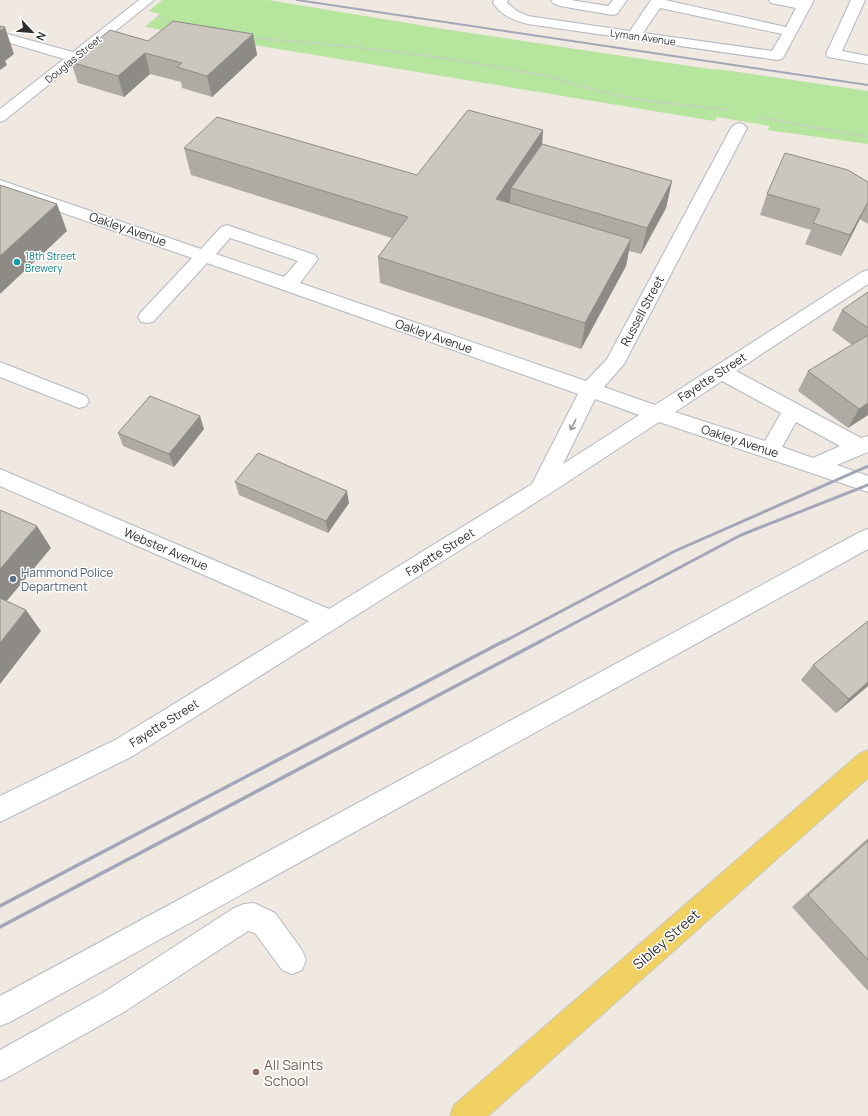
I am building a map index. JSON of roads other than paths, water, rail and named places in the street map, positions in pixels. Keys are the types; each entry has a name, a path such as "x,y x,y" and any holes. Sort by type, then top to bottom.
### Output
{"main road":[{"name":"Sibley Street","path":"464,1116 868,762"}],"street":[{"name":"Douglas Street","path":"0,117 147,0"},
{"name":"Lyman Avenue","path":"501,0 500,3 503,8 509,13 521,18 539,22 777,56 790,32"},
{"path":"558,0 565,3 612,11 620,0"},
{"path":"634,36 657,2 790,32 805,3 776,0"},
{"path":"858,0 832,54 868,60"},
{"path":"0,36 75,57"},
{"name":"Russell Street","path":"540,490 590,390 614,364 739,128"},
{"name":"Oakley Avenue","path":"0,185 656,413 868,484"},
{"path":"147,317 227,231 309,259 288,285"},
{"name":"Fayette Street","path":"0,809 124,748 540,490 720,371 868,276"},
{"path":"0,369 79,401"},
{"path":"720,371 792,411 863,445"},
{"path":"770,450 792,411"},
{"path":"814,466 863,445"},
{"name":"Webster Avenue","path":"0,477 331,620"},
{"path":"0,1012 868,538"},
{"path":"0,1066 114,1002 244,918 254,917 265,923 292,960"}],"railway":[{"path":"297,0 868,85"},
{"path":"503,642 675,551 868,466"},
{"path":"539,642 741,535 868,485"},
{"path":"0,906 504,641"},
{"path":"0,927 541,641"}],"place":[{"name":"18th Street Brewery","path":"17,262"},
{"name":"Hammond Police Department","path":"13,579"},
{"name":"All Saints School","path":"256,1072"}]}
